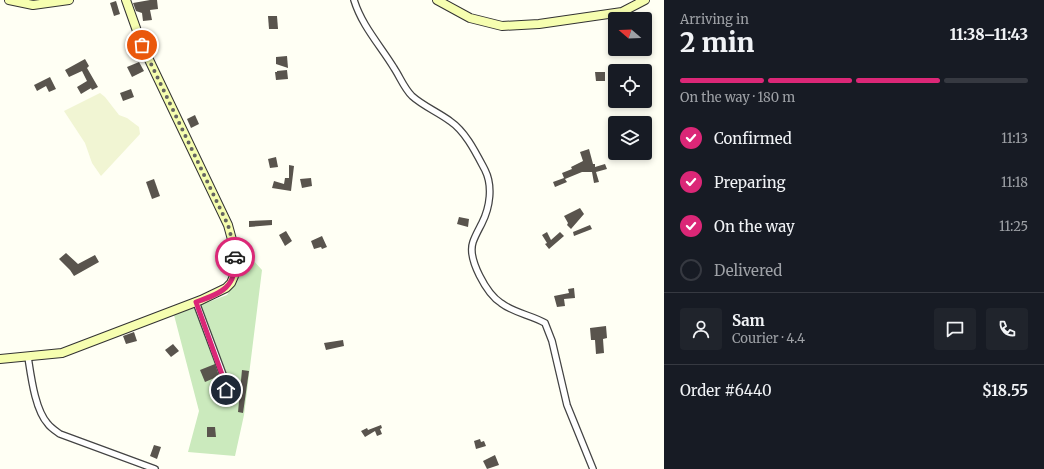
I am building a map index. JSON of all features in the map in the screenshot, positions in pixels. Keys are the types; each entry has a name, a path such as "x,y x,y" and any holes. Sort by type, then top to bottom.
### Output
{"street":[{"path":"9,0 33,6 69,0"},
{"path":"0,359 62,353 196,302 226,288 231,283 235,259 234,247 228,225 142,45 126,0"},
{"path":"354,0 365,25 405,88 419,101 451,121 460,130 468,140 486,172 489,197 483,221 472,243 472,249 482,283 499,302 509,308 545,323 552,341 567,405 593,469"},
{"path":"437,0 470,18 502,26 539,24 622,12 645,0"},
{"path":"196,302 224,380"},
{"path":"28,357 34,392 40,411 48,424 60,434 155,469"}],"green space":[{"path":"100,93 119,115 127,118 139,127 140,134 101,176 92,163 85,143 64,111"},
{"path":"239,253 252,259 262,270 244,415 235,456 188,452 199,411 174,315 227,295 236,281"}],"building":[{"path":"157,0 158,9 150,10 152,20 143,21 142,13 136,11 133,3"},
{"path":"116,1 120,14 114,16 110,3"},
{"path":"268,16 277,16 278,29 269,29"},
{"path":"287,56 288,68 276,64 276,57"},
{"path":"85,59 89,66 87,68 98,87 92,90 91,88 81,94 77,87 87,81 82,71 69,77 65,70"},
{"path":"139,62 144,71 132,77 127,67"},
{"path":"287,70 288,79 276,80 275,72"},
{"path":"595,72 605,72 605,81 596,81"},
{"path":"50,77 56,89 49,92 46,86 37,91 34,85"},
{"path":"131,89 134,97 123,101 120,93"},
{"path":"195,115 199,124 191,128 187,119"},
{"path":"589,149 595,167 605,164 607,169 596,172 599,182 594,183 592,172 582,172 565,179 567,182 555,187 553,182 564,178 562,173 572,169 571,167 583,161 580,152"},
{"path":"276,157 278,167 270,168 268,159"},
{"path":"289,165 294,166 291,191 272,188 274,181 284,184 285,178 289,178"},
{"path":"311,178 312,186 302,188 300,179"},
{"path":"154,179 160,196 152,199 146,182"},
{"path":"580,208 584,214 571,229 567,225 568,223 564,216"},
{"path":"459,217 469,219 468,227 457,224"},
{"path":"272,220 272,225 249,227 249,221"},
{"path":"590,225 592,229 574,236 573,232"},
{"path":"286,231 292,241 285,246 279,235"},
{"path":"547,232 551,240 560,232 564,236 549,249 545,244 547,243 542,235"},
{"path":"322,236 327,247 322,249 321,247 314,249 311,241"},
{"path":"66,253 78,264 95,255 99,262 74,276 59,259"},
{"path":"574,288 575,298 564,299 565,306 557,307 554,296 569,293 568,289"},
{"path":"606,326 607,338 603,339 604,353 596,354 595,340 591,340 590,328"},
{"path":"134,332 137,341 126,344 123,336"},
{"path":"343,340 344,346 326,350 324,343"},
{"path":"173,344 179,351 171,357 165,350"},
{"path":"215,364 219,376 205,382 200,370"},
{"path":"242,370 249,371 243,413 238,412"},
{"path":"381,425 382,428 380,429 382,434 377,436 375,431 365,437 361,431 367,428 368,430"},
{"path":"207,427 215,427 216,437 207,437"},
{"path":"480,439 481,442 484,441 486,446 476,449 474,441"},
{"path":"154,445 161,447 157,459 150,456"},
{"path":"495,455 499,465 487,469 483,461"}],"way so far":[{"path":"142,45 228,225 235,257"}],"route":[{"path":"226,390 230,387 230,383 224,380 196,302 226,288 231,283 234,276 235,257"}]}
